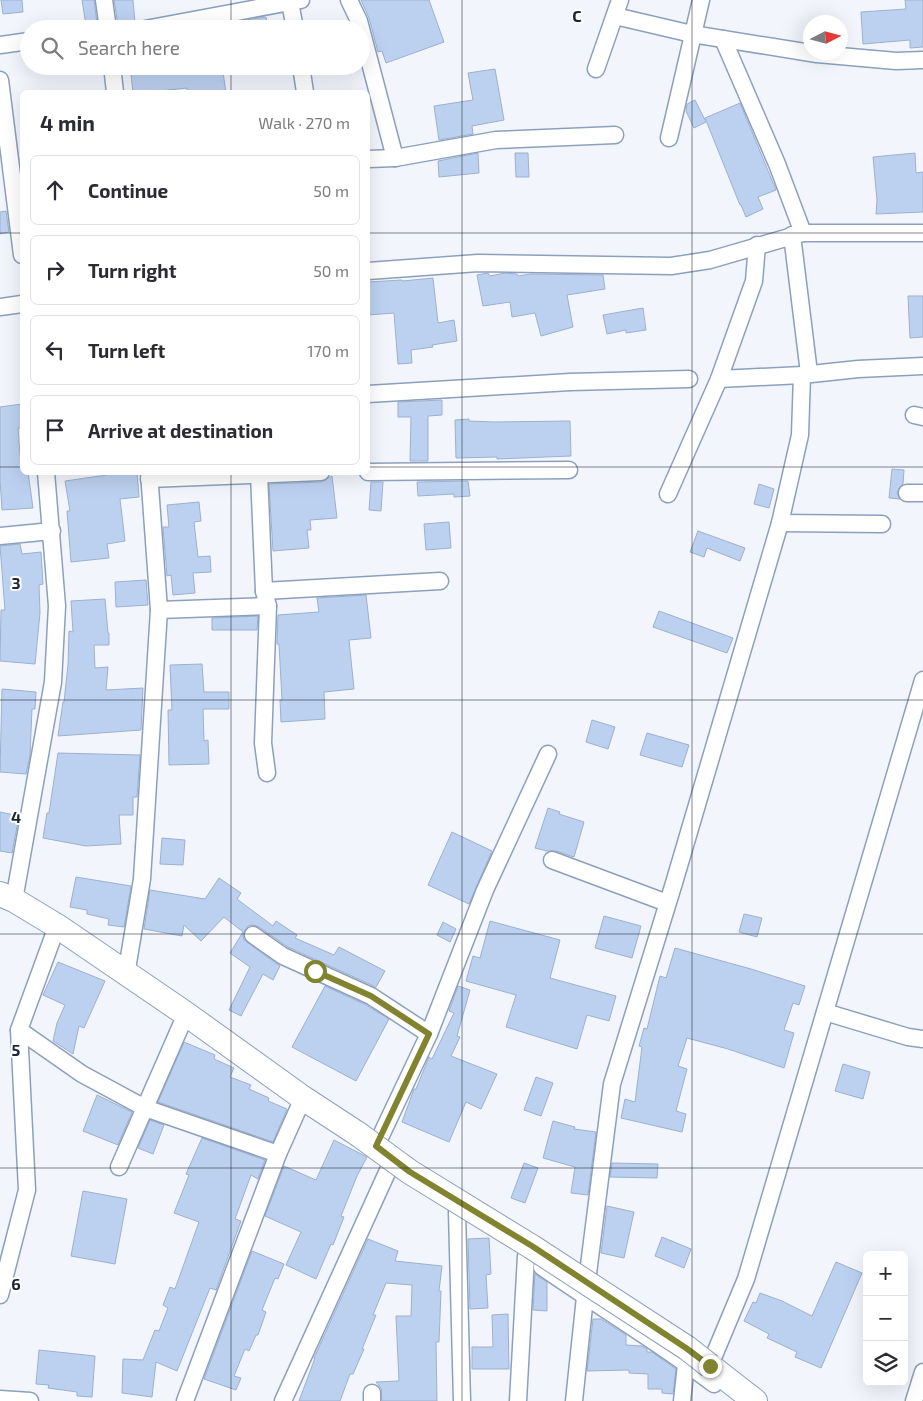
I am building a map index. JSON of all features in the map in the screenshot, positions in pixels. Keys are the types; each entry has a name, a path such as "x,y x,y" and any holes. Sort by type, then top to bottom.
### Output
{"street":[{"path":"104,0 105,20"},
{"path":"349,0 359,20"},
{"path":"596,69 620,0"},
{"path":"669,138 701,0"},
{"path":"194,20 296,1 295,20"},
{"path":"615,16 692,34 817,54 896,61 923,60"},
{"path":"574,1401 612,1084 668,903 780,523 800,435 806,374 797,234 777,164 723,39"},
{"path":"0,45 20,42"},
{"path":"370,61 395,158"},
{"path":"113,75 115,90"},
{"path":"302,75 305,90"},
{"path":"0,80 20,239"},
{"path":"370,159 395,158 496,140 615,135"},
{"path":"370,271 478,263 671,266 710,260 797,234 923,233"},
{"path":"668,494 719,379 754,281 757,245"},
{"path":"0,307 20,304"},
{"path":"719,379 923,366"},
{"path":"370,394 570,382 688,379"},
{"path":"370,472 569,470"},
{"path":"46,475 57,606 53,682 7,897 57,926 126,975 186,1014 410,1172 532,1246 686,1348 755,1401"},
{"path":"126,975 142,879 159,610 149,476 204,475"},
{"path":"259,475 266,599 262,743 267,773"},
{"path":"780,523 882,524"},
{"path":"0,536 52,532"},
{"path":"159,610 440,581"},
{"path":"705,1377 746,1278 923,680"},
{"path":"367,1140 429,1034 486,890 548,754"},
{"path":"552,860 668,903"},
{"path":"0,1294 27,1190 19,1030 57,926"},
{"path":"253,935 283,956 371,996 429,1034"},
{"path":"825,1012 908,1037 923,1039"},
{"path":"119,1167 186,1014"},
{"path":"19,1030 82,1074 144,1108 278,1154"},
{"path":"185,1401 278,1154 303,1098"},
{"path":"337,1120 346,1139 370,1152 457,1212 636,1329 736,1401"},
{"path":"283,1401 390,1166"},
{"path":"457,1212 462,1401"},
{"path":"518,1401 526,1256"},
{"path":"682,1401 686,1365"},
{"path":"914,1401 923,1372"},
{"path":"0,1399 30,1401"}],"building":[{"path":"1,0 22,0 23,12 3,14"},
{"path":"82,0 94,0 97,20 85,20"},
{"path":"114,0 133,0 135,20 117,20"},
{"path":"361,0 429,0 444,42 386,63 382,51 378,52 369,18"},
{"path":"905,0 923,0 923,47 910,48 910,40 863,44 861,12 906,9"},
{"path":"266,17 266,20 246,20"},
{"path":"495,69 504,120 472,126 473,134 439,140 434,106 473,100 468,73"},
{"path":"131,75 223,75 226,90 187,90 187,88 133,90"},
{"path":"695,100 706,122 694,128 686,111 687,104"},
{"path":"740,103 776,190 758,197 763,209 746,217 705,118"},
{"path":"478,153 479,173 439,177 438,161"},
{"path":"515,153 528,153 529,177 516,177"},
{"path":"915,153 916,173 923,172 923,212 876,214 877,200 873,157"},
{"path":"6,211 9,232 0,234 0,212"},
{"path":"488,273 490,276 505,273 517,274 518,276 531,274 603,275 605,289 567,295 573,327 541,336 535,313 512,317 510,302 483,306 477,275"},
{"path":"433,278 438,323 454,320 457,341 411,350 412,363 398,364 394,313 370,315 370,282"},
{"path":"908,296 923,296 923,337 910,338"},
{"path":"643,308 646,330 626,333 626,330 607,334 603,315"},
{"path":"442,400 442,415 428,416 428,461 410,461 411,417 398,417 398,402"},
{"path":"20,404 20,428 18,428 20,475 28,475 33,508 2,510 0,407"},
{"path":"469,419 469,421 494,422 570,421 571,456 497,459 497,457 456,458 455,420"},
{"path":"892,469 904,470 903,484 897,493 900,499 889,498"},
{"path":"107,475 137,475 139,497 120,499 125,541 107,544 109,558 71,562 67,511 70,511 65,481"},
{"path":"332,476 337,518 310,520 311,530 307,530 309,548 273,551 269,484 321,482"},
{"path":"468,481 470,496 454,497 454,494 418,496 417,482"},
{"path":"371,482 383,482 381,511 369,510"},
{"path":"759,484 774,489 769,508 754,504"},
{"path":"199,502 201,521 194,522 198,557 210,556 211,572 193,573 195,593 173,595 171,575 167,576 163,527 169,527 167,505"},
{"path":"449,522 451,548 426,550 424,524"},
{"path":"698,531 745,548 740,561 707,548 704,557 690,552"},
{"path":"20,544 22,554 41,552 43,584 39,585 40,613 35,664 0,661 1,610 5,610 0,546"},
{"path":"146,580 148,605 116,607 115,582"},
{"path":"366,595 371,638 349,640 354,689 324,692 325,719 281,722 280,700 282,700 279,644 277,644 278,615 319,612 317,598"},
{"path":"105,599 109,645 94,645 95,668 108,667 106,690 143,688 141,730 58,736 68,665 69,631 73,632 71,601"},
{"path":"659,611 733,638 727,653 653,627"},
{"path":"258,616 257,630 212,630 212,618"},
{"path":"202,664 204,692 229,692 229,709 203,709 204,741 208,740 209,764 169,765 168,710 172,710 170,665"},
{"path":"2,689 36,692 35,709 32,709 30,756 26,774 0,772"},
{"path":"592,720 615,727 608,749 586,742"},
{"path":"647,733 689,745 682,767 640,755"},
{"path":"58,753 140,755 137,797 133,797 133,815 119,815 121,844 86,846 43,838 47,813 49,813"},
{"path":"548,808 560,812 559,814 584,822 574,857 556,851 535,848"},
{"path":"0,812 19,816 12,853 0,851"},
{"path":"452,832 492,851 469,904 428,885"},
{"path":"162,838 185,840 183,865 160,864"},
{"path":"76,877 131,886 124,927 108,925 109,919 87,914 87,910 70,907"},
{"path":"219,878 241,893 237,899 273,926 276,921 297,935 295,938 334,955 339,947 385,971 376,987 288,947 253,925 248,926 245,930 244,940 280,966 273,980 263,974 241,1016 229,1010 250,967 230,953 243,932 224,917 201,941 184,925 182,936 144,929 150,890 205,899"},
{"path":"744,914 762,918 757,937 739,932"},
{"path":"604,916 641,926 632,958 595,948"},
{"path":"490,921 560,940 550,978 616,996 609,1021 587,1015 577,1049 506,1027 516,995 466,981 473,956 480,958"},
{"path":"443,922 456,929 450,942 437,935"},
{"path":"675,948 805,986 799,1005 793,1003 784,1030 794,1033 784,1068 728,1049 687,1038 678,1066 687,1069 676,1111 686,1114 682,1132 621,1118 625,1099 635,1102 642,1047 639,1046 644,1028 647,1029 660,976 666,978"},
{"path":"58,962 105,981 84,1028 79,1026 73,1054 53,1041 57,1023 65,1005 43,995"},
{"path":"325,986 366,1005 389,1019 356,1081 292,1047"},
{"path":"458,986 470,990 457,1036 460,1037 451,1056 497,1074 481,1109 466,1102 449,1142 402,1122 414,1089 416,1089 429,1057 432,1059 454,1013 449,1011"},
{"path":"184,1042 215,1055 214,1059 234,1068 230,1077 251,1085 249,1089 269,1098 268,1101 287,1109 273,1142 158,1102"},
{"path":"843,1064 870,1072 863,1099 835,1091"},
{"path":"536,1077 553,1083 541,1116 524,1110"},
{"path":"97,1095 132,1112 118,1145 83,1131"},
{"path":"150,1120 164,1125 153,1154 138,1148"},
{"path":"553,1121 575,1127 574,1129 596,1132 588,1195 571,1193 575,1167 543,1158"},
{"path":"202,1138 265,1160 258,1179 251,1175 235,1219 241,1221 216,1290 210,1288 177,1371 156,1362 152,1397 122,1393 123,1359 143,1360 155,1330 159,1331 168,1308 163,1305 170,1287 175,1289 199,1222 174,1213 189,1175 186,1174"},
{"path":"334,1140 367,1157 341,1216 344,1217 333,1245 331,1244 316,1279 286,1265 301,1232 265,1216 284,1166 316,1180"},
{"path":"524,1163 538,1168 525,1203 511,1198"},
{"path":"612,1163 658,1164 657,1178 610,1177"},
{"path":"83,1191 127,1199 115,1264 71,1256"},
{"path":"607,1206 634,1212 624,1258 601,1253"},
{"path":"662,1237 691,1249 684,1268 655,1256"},
{"path":"489,1238 491,1274 486,1275 488,1308 470,1309 468,1239"},
{"path":"368,1239 398,1251 395,1261 442,1266 439,1291 441,1291 439,1342 436,1342 437,1401 382,1401 381,1388 376,1382 399,1381 396,1316 411,1316 412,1285 386,1283 373,1315 376,1315 362,1349 364,1349 353,1374 350,1374 340,1401 299,1401 314,1358"},
{"path":"252,1251 284,1264 278,1279 275,1278 262,1310 266,1312 258,1335 256,1335 249,1351 245,1349 234,1376 241,1378 236,1390 204,1379"},
{"path":"836,1262 862,1273 821,1368 795,1357 797,1352 767,1338 769,1334 744,1321 753,1302 756,1303 760,1293 782,1301 812,1316"},
{"path":"535,1274 547,1282 547,1311 533,1310"},
{"path":"508,1314 509,1369 472,1369 472,1347 493,1347 492,1315"},
{"path":"593,1319 601,1319 626,1335 626,1345 642,1346 647,1349 647,1352 652,1352 676,1369 673,1394 662,1393 662,1389 648,1389 648,1374 629,1373 629,1370 587,1371"},
{"path":"39,1350 95,1356 92,1397 77,1396 77,1392 48,1388 49,1385 36,1384"}],"route":[{"path":"315,971 371,996 429,1034 376,1146 410,1172 532,1246 686,1348 710,1366"}]}
